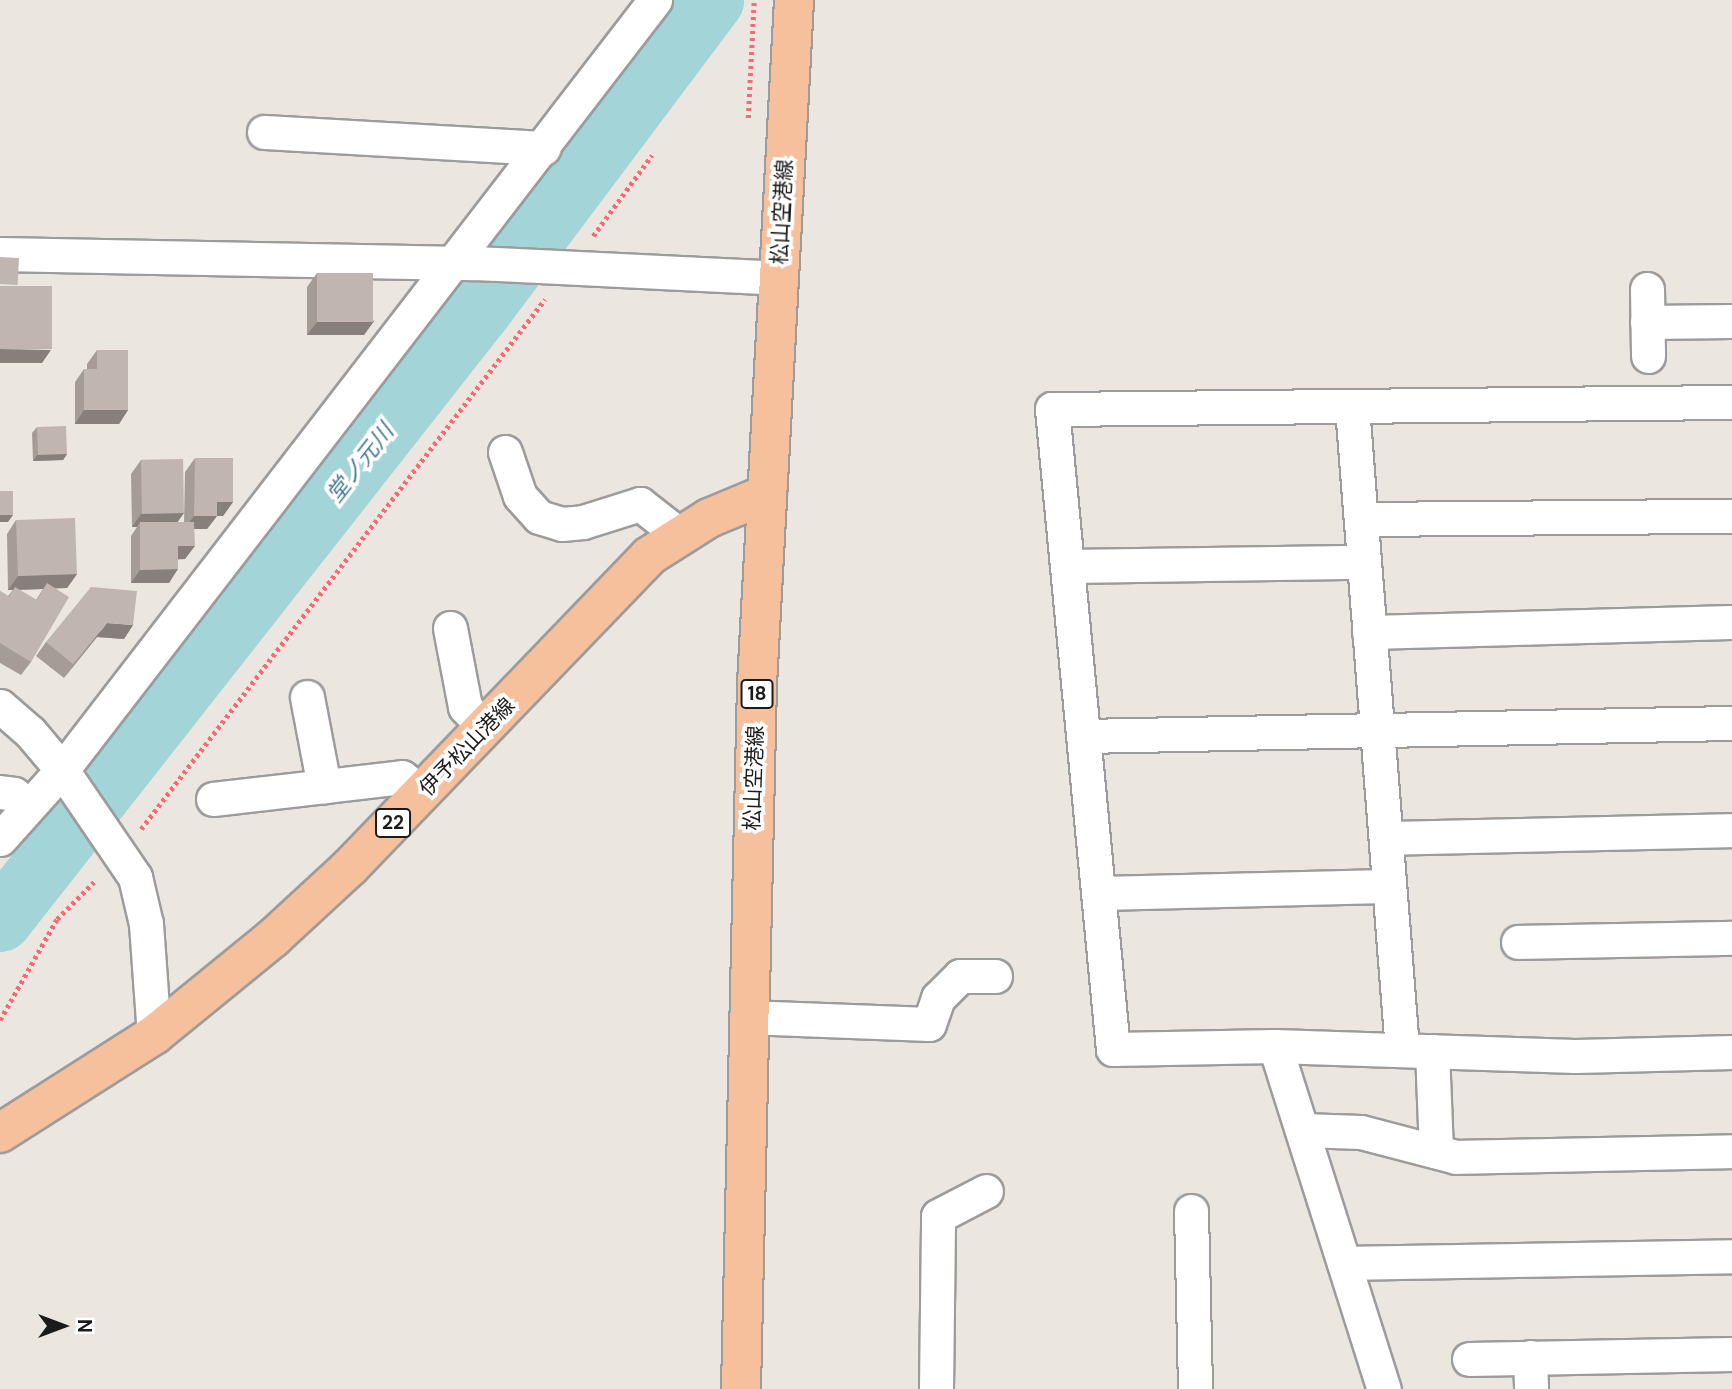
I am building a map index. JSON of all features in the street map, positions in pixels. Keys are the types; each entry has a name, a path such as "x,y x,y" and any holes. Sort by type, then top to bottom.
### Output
{"main road":[{"name":"松山空港線","path":"741,1389 746,1017 767,494 794,0"},
{"name":"伊予松山港線","path":"0,1133 154,1035 273,938 422,793 649,556 709,518 767,494"}],"street":[{"path":"0,839 14,798 64,774 466,262 544,148 655,0"},
{"path":"264,132 544,148"},
{"path":"0,254 466,262 778,278"},
{"path":"1647,289 1648,356"},
{"path":"1647,322 1732,321"},
{"path":"1732,402 1052,409 1113,1049 1275,1046 1575,1056 1732,1052"},
{"path":"1352,407 1389,886 1436,1151"},
{"path":"505,452 520,496 539,517 562,524 583,522 640,504 681,536"},
{"path":"1361,519 1732,516"},
{"path":"1067,566 1364,562"},
{"path":"1369,632 1732,622"},
{"path":"450,628 465,707 485,728"},
{"path":"307,697 324,786"},
{"path":"0,706 30,732 119,849 141,896 154,1035"},
{"path":"1083,736 1732,723"},
{"path":"213,799 402,777 422,793"},
{"path":"1385,838 1732,830"},
{"path":"1098,893 1389,886"},
{"path":"1518,942 1732,938"},
{"path":"746,1017 929,1024 938,998 960,976 995,976"},
{"path":"1275,1046 1384,1389"},
{"path":"1302,1130 1361,1132 1457,1157 1732,1151"},
{"path":"936,1389 938,1216 986,1191"},
{"path":"1191,1211 1195,1389"},
{"path":"1344,1263 1732,1256"},
{"path":"1469,1359 1531,1373 1732,1354"}],"path":[{"path":"0,1020 57,919 119,849 652,155"}],"building":[{"path":"0,257 19,258 18,285 0,284"},
{"path":"317,273 373,273 373,322 317,322"},
{"path":"0,286 52,286 52,349 0,349"},
{"path":"97,350 128,350 128,410 84,410 84,369 97,369"},
{"path":"66,426 67,454 38,455 37,427"},
{"path":"195,458 233,458 233,502 217,502 217,516 194,516"},
{"path":"183,459 184,513 142,514 141,460"},
{"path":"0,491 13,491 13,515 0,515"},
{"path":"75,518 77,574 18,576 16,520"},
{"path":"140,522 194,522 195,546 178,546 178,569 140,570"},
{"path":"47,583 69,597 31,662 0,643 0,591 9,597 15,587 37,600"},
{"path":"91,587 137,591 133,625 107,623 73,664 46,642"}],"waterway":[{"name":"堂ノ元川","path":"0,920 478,312 712,0"}]}
